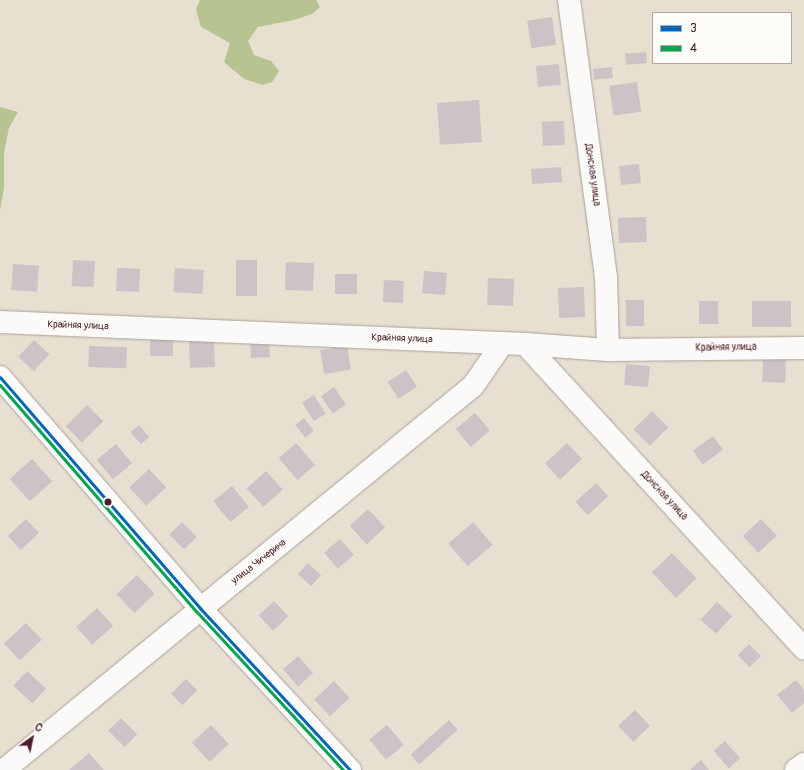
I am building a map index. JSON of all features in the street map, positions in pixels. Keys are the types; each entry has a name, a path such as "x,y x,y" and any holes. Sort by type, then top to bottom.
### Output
{"street":[{"name":"Донская улица","path":"569,0 606,277 608,350"},
{"name":"Крайняя улица","path":"0,322 525,344 608,350 804,348"},
{"name":"улица Чичерина","path":"4,770 200,608 271,553 473,386 502,344"},
{"name":"Донская улица","path":"525,344 804,648"},
{"path":"0,377 200,608 350,770"},
{"path":"796,770 804,764"}],"green space":[{"path":"200,0 316,0 320,7 312,14 294,20 258,27 248,41 254,55 271,61 279,71 272,82 263,85 244,79 224,62 230,43 201,27 196,9"},
{"path":"0,107 18,112 9,128 4,153 4,188 0,210"}],"building":[{"path":"552,17 556,45 531,48 527,20"},
{"path":"646,52 647,63 626,65 625,54"},
{"path":"559,64 561,85 538,87 536,66"},
{"path":"612,67 613,78 594,80 593,69"},
{"path":"637,82 641,112 613,116 609,86"},
{"path":"479,100 482,142 440,145 437,103"},
{"path":"564,121 565,145 543,146 542,122"},
{"path":"639,164 641,183 621,185 619,166"},
{"path":"561,167 562,182 532,184 531,169"},
{"path":"646,217 647,242 619,243 618,218"},
{"path":"73,260 95,261 94,287 72,286"},
{"path":"236,260 257,260 257,296 236,296"},
{"path":"286,262 314,263 313,291 285,290"},
{"path":"13,264 39,266 37,292 11,290"},
{"path":"117,268 140,269 139,292 116,291"},
{"path":"175,268 204,270 202,294 173,292"},
{"path":"424,271 447,273 445,295 422,293"},
{"path":"335,274 357,274 357,294 335,294"},
{"path":"488,278 514,279 513,306 487,305"},
{"path":"384,280 404,281 403,303 383,302"},
{"path":"584,287 585,317 559,318 558,288"},
{"path":"626,300 644,300 644,326 626,326"},
{"path":"699,301 718,301 718,324 699,324"},
{"path":"752,301 791,301 791,327 752,327"},
{"path":"150,337 173,337 173,356 150,356"},
{"path":"269,339 270,357 251,358 250,340"},
{"path":"34,340 49,354 34,371 18,357"},
{"path":"214,340 215,367 190,368 189,341"},
{"path":"89,346 127,347 126,368 88,367"},
{"path":"347,346 351,370 324,374 320,350"},
{"path":"763,358 786,359 785,383 762,382"},
{"path":"626,364 650,366 648,387 624,385"},
{"path":"406,370 417,387 398,399 388,382"},
{"path":"334,387 346,404 333,413 321,396"},
{"path":"314,395 326,414 314,421 302,402"},
{"path":"87,405 103,421 82,442 66,426"},
{"path":"652,411 668,427 650,446 634,429"},
{"path":"475,413 490,431 471,447 456,429"},
{"path":"304,418 314,431 305,437 295,425"},
{"path":"139,425 149,437 141,444 131,432"},
{"path":"713,436 723,450 703,464 693,451"},
{"path":"296,443 315,465 298,480 279,458"},
{"path":"567,443 582,459 560,480 545,463"},
{"path":"116,444 132,463 113,479 97,460"},
{"path":"32,459 52,481 30,501 10,479"},
{"path":"149,469 166,487 146,506 129,487"},
{"path":"266,471 283,490 263,507 247,488"},
{"path":"596,483 608,496 588,515 576,502"},
{"path":"232,486 249,507 230,522 213,501"},
{"path":"368,509 385,527 367,544 350,526"},
{"path":"26,519 39,533 21,550 8,536"},
{"path":"761,519 777,536 758,553 743,536"},
{"path":"182,522 197,537 184,550 169,535"},
{"path":"473,522 493,545 468,566 448,544"},
{"path":"340,539 354,555 338,569 324,553"},
{"path":"672,553 696,578 676,598 652,572"},
{"path":"308,563 321,575 311,586 298,574"},
{"path":"137,575 155,594 134,613 117,594"},
{"path":"274,601 288,616 273,631 259,615"},
{"path":"717,602 732,616 716,634 701,620"},
{"path":"97,608 113,626 92,645 76,627"},
{"path":"26,623 42,640 20,660 4,643"},
{"path":"749,644 761,656 750,667 738,655"},
{"path":"298,656 313,673 298,686 283,669"},
{"path":"27,671 46,689 32,703 13,686"},
{"path":"186,679 197,690 182,705 171,694"},
{"path":"796,680 804,690 804,703 792,713 777,695"},
{"path":"334,681 350,698 330,716 314,699"},
{"path":"635,710 650,726 633,742 618,726"},
{"path":"121,718 137,734 125,747 108,731"},
{"path":"449,720 458,730 419,764 410,755"},
{"path":"211,725 229,744 210,762 192,743"},
{"path":"387,725 404,745 386,760 369,740"},
{"path":"725,741 740,758 729,768 714,751"},
{"path":"89,753 104,770 69,770"},
{"path":"701,760 709,770 690,770"}],"transit line":[{"name":"3","path":"0,377 200,608 350,770"},
{"name":"4","path":"0,385 196,611 343,770"}]}
